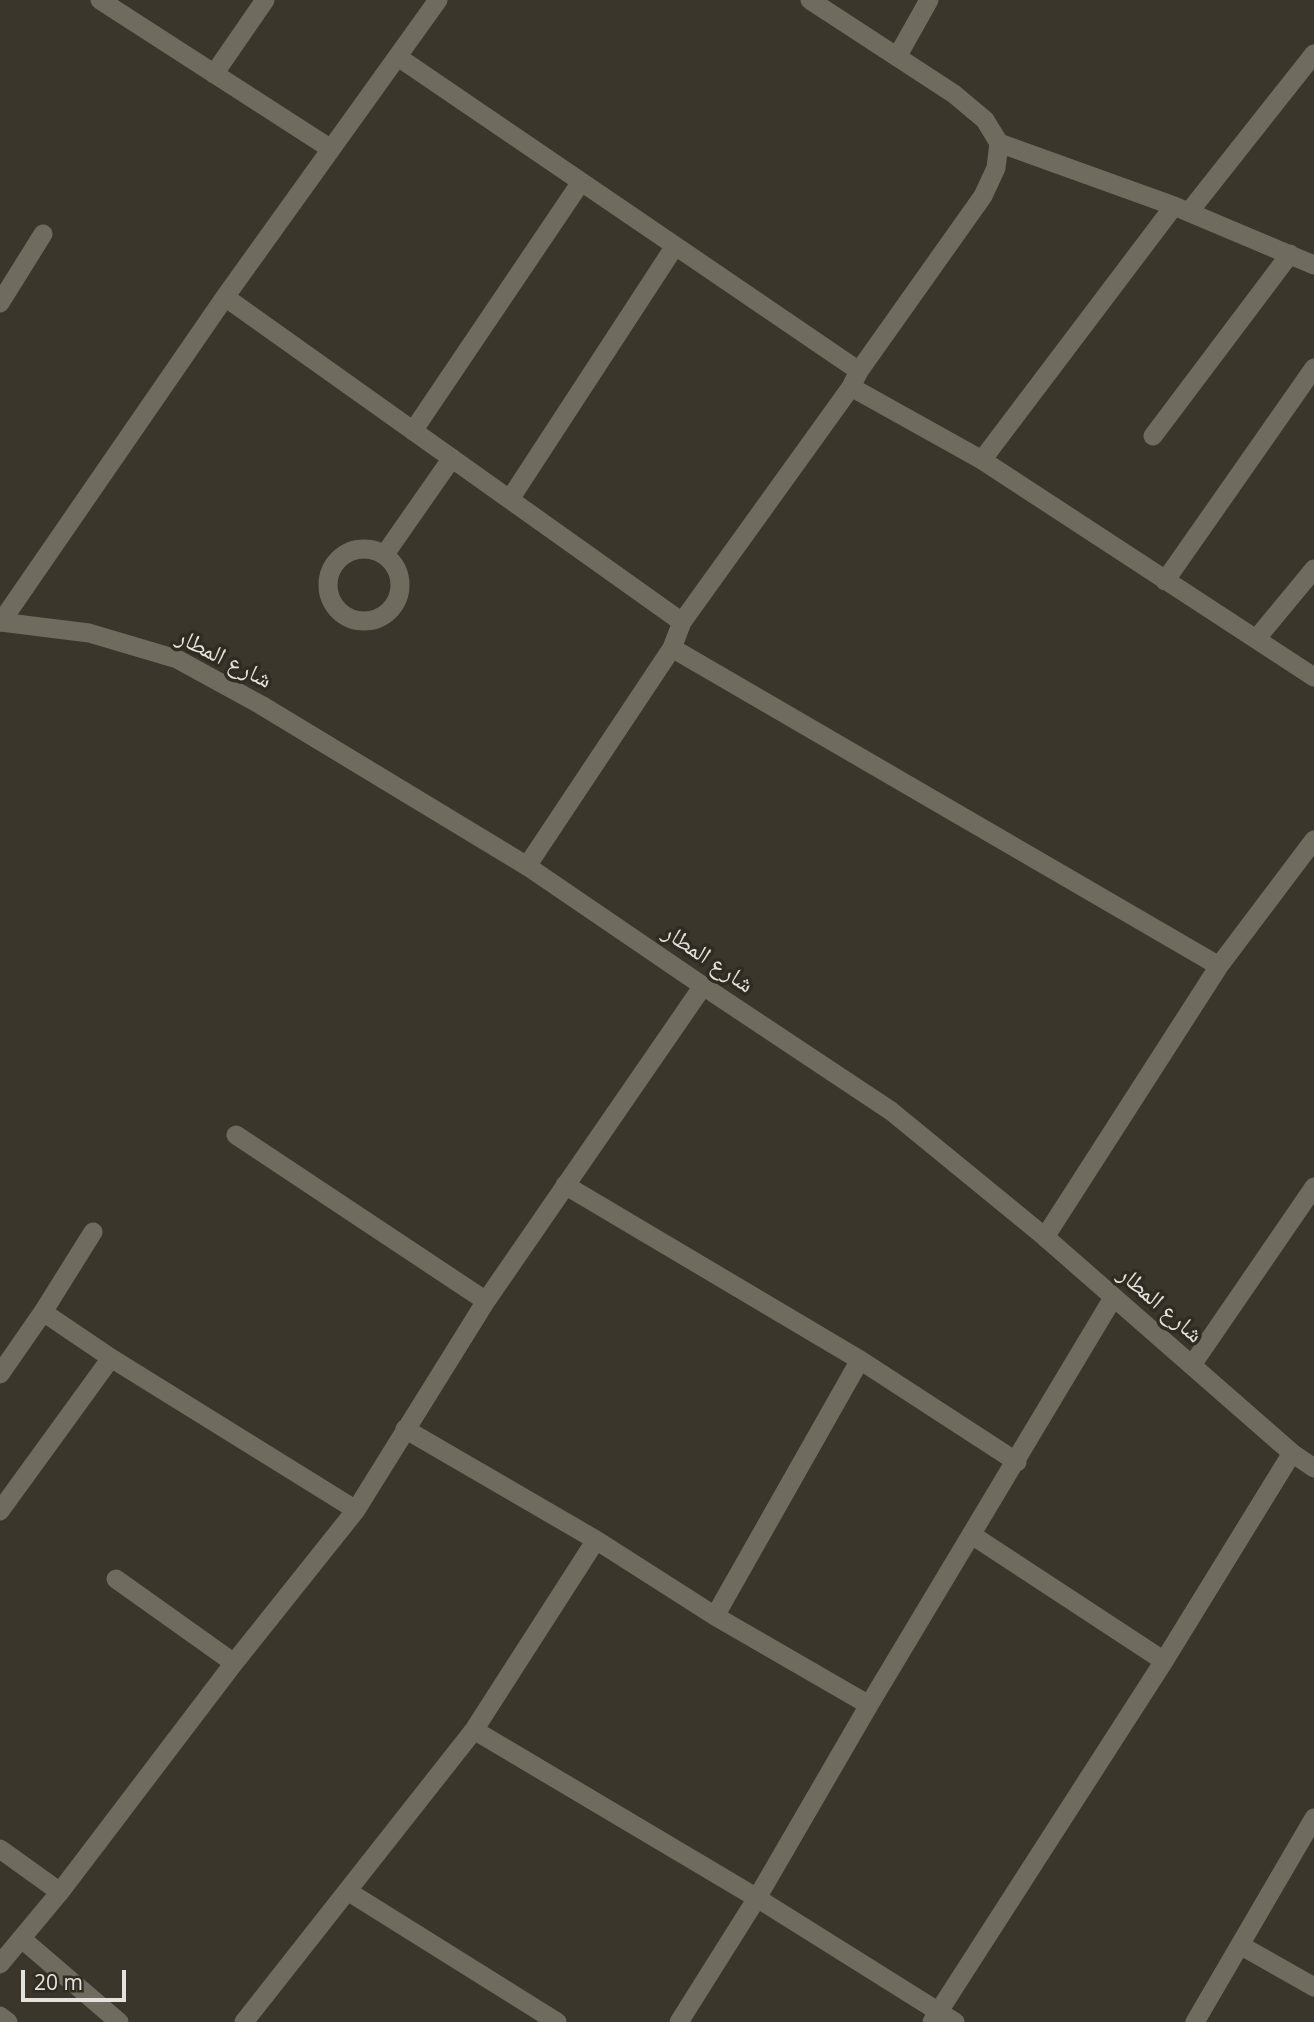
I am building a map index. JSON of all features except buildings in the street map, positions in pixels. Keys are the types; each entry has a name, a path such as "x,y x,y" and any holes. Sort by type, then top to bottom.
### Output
{"street":[{"path":"100,0 331,149"},
{"path":"214,74 265,0"},
{"path":"1,622 225,297 438,0"},
{"path":"527,866 672,648 682,622 984,196 996,168 999,143 985,120 954,94 810,0"},
{"path":"897,57 929,0"},
{"path":"982,460 1182,209 1314,54"},
{"path":"398,57 676,246 855,379 1314,677"},
{"path":"999,143 1182,209 1314,265"},
{"path":"413,431 581,182"},
{"path":"0,303 43,234"},
{"path":"510,499 676,246"},
{"path":"1153,436 1290,254"},
{"path":"225,297 682,622"},
{"path":"1165,581 1314,369"},
{"path":"386,554 452,458"},
{"path":"1257,638 1314,569"},
{"name":"شارع المطار","path":"1,622 89,633 177,659 261,705 527,866 891,1111 1045,1237 1292,1453 1314,1468"},
{"path":"672,648 1219,966"},
{"path":"1045,1237 1219,966 1314,840"},
{"path":"0,1964 61,1892 234,1663 356,1510 486,1301 703,986"},
{"path":"236,1135 486,1301"},
{"path":"565,1185 860,1360 1017,1462"},
{"path":"1192,1365 1314,1187"},
{"path":"0,1374 93,1232"},
{"path":"678,2022 757,1898 869,1705 1113,1298"},
{"path":"43,1312 111,1358 356,1510"},
{"path":"0,1511 111,1358"},
{"path":"715,1616 860,1360"},
{"path":"405,1429 596,1541 715,1616 869,1705"},
{"path":"474,1730 757,1898 941,2019 1292,1453"},
{"path":"972,1535 1164,1661"},
{"path":"244,2022 474,1730 596,1541"},
{"path":"116,1579 234,1663"},
{"path":"1195,2022 1314,1818"},
{"path":"0,1849 61,1892"},
{"path":"349,1892 557,2022"},
{"path":"22,1939 119,2022"},
{"path":"1240,1945 1314,1987"},
{"path":"0,2015 8,2022"}]}
